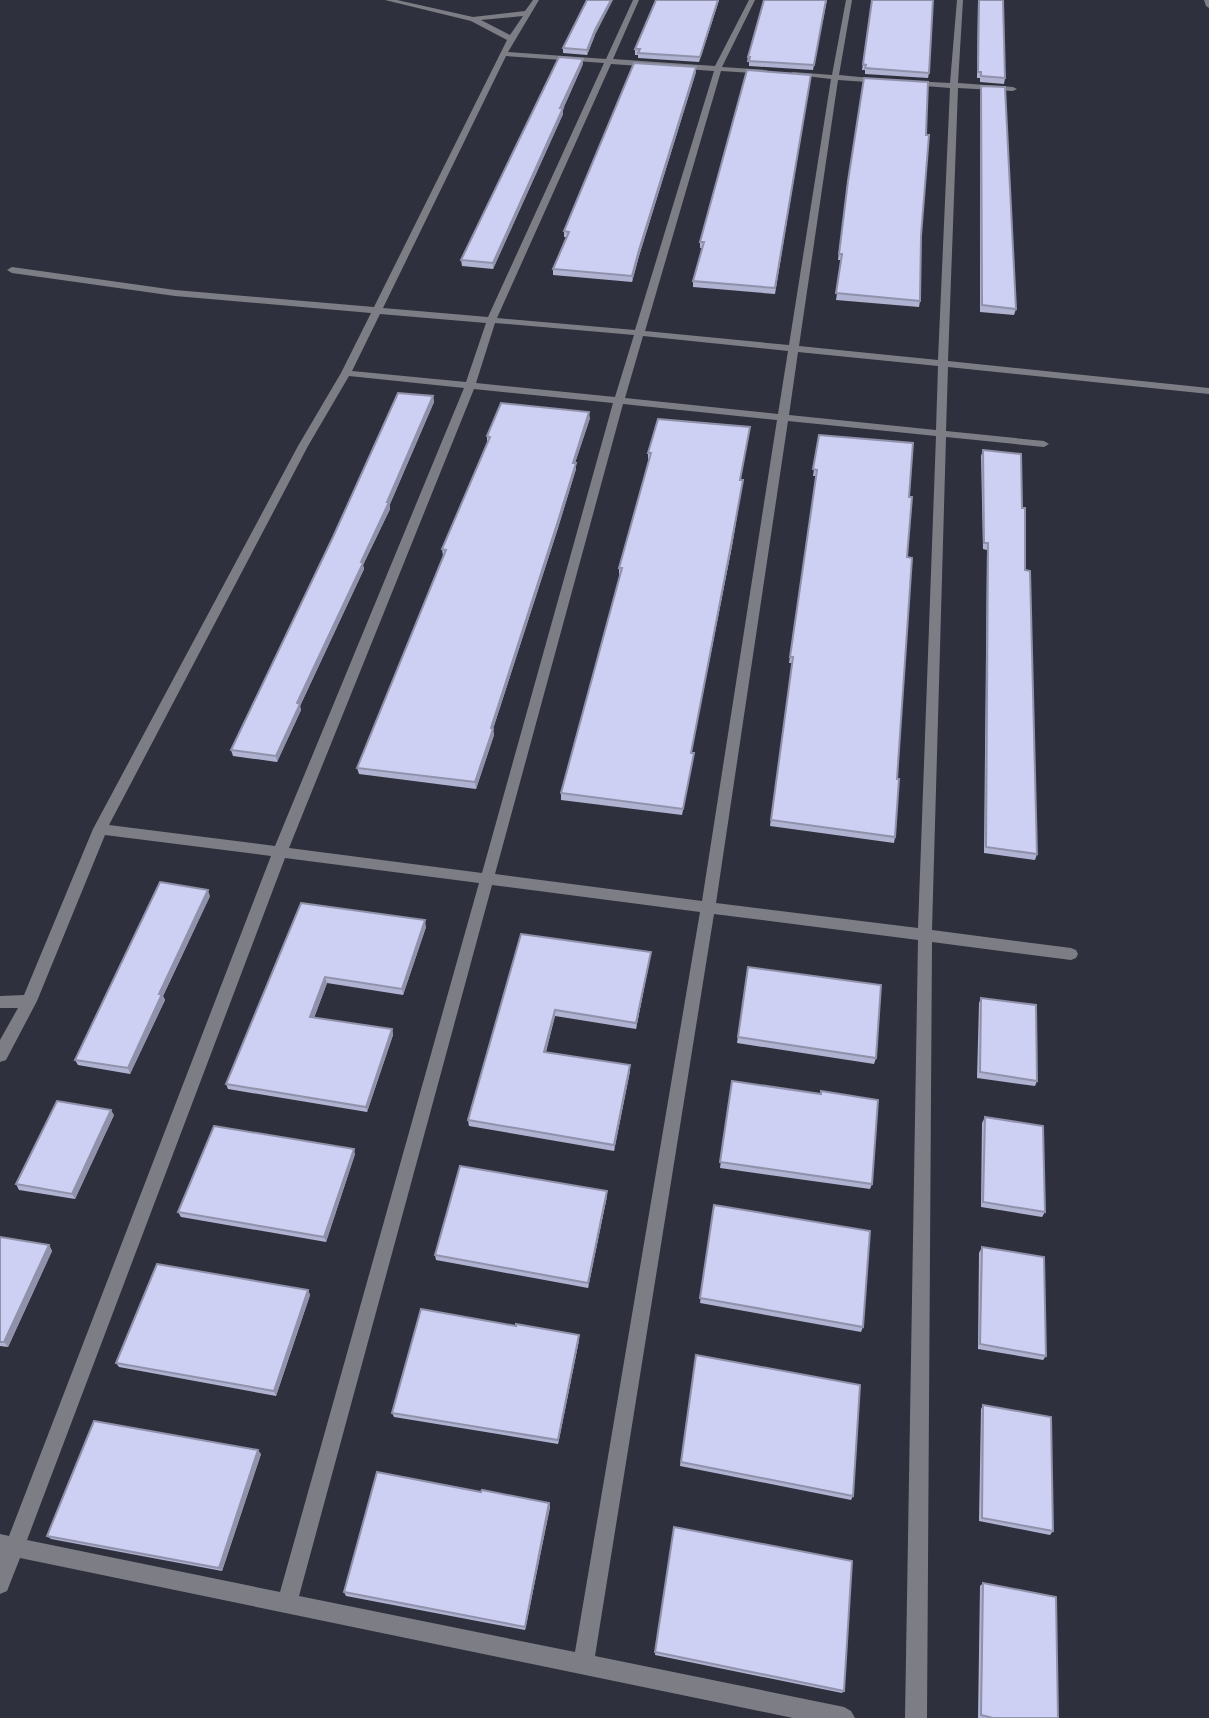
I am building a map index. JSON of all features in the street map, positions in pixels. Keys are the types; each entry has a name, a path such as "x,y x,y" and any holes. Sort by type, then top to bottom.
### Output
{"street":[{"path":"388,0 473,19 512,39"},
{"path":"0,1055 29,1001 100,829 303,446 346,373 375,309 512,39 536,0"},
{"path":"0,1584 7,1545 280,852 470,386 491,321 636,0"},
{"path":"288,1603 619,401 718,68 752,0"},
{"path":"583,1664 708,907 849,0"},
{"path":"916,1718 925,935 943,365 960,0"},
{"path":"1207,0 1209,6"},
{"path":"473,19 527,13"},
{"path":"505,54 770,73"},
{"path":"783,74 888,82"},
{"path":"901,83 1013,89"},
{"path":"12,270 175,293 639,333 1209,391"},
{"path":"346,373 1044,444"},
{"path":"100,829 1071,954"},
{"path":"0,1002 29,1001"},
{"path":"7,1545 844,1718"}],"building":[{"path":"587,0 611,0 587,50 563,48"},
{"path":"656,0 718,0 700,57 638,53 640,49 635,49"},
{"path":"764,0 826,0 814,65 749,61"},
{"path":"872,0 933,0 929,73 865,68 866,65 863,64"},
{"path":"979,0 1003,0 1005,78 981,76 981,72 978,72"},
{"path":"559,57 583,59 493,263 461,260"},
{"path":"634,63 696,67 632,276 553,269 569,232 564,231"},
{"path":"747,70 811,75 775,288 693,281 704,242 700,242"},
{"path":"864,78 928,82 926,135 929,135 921,236 920,301 836,293 848,181"},
{"path":"981,86 1005,87 1016,309 982,305"},
{"path":"398,393 433,396 361,562 363,563 297,703 300,704 276,756 231,750 333,537"},
{"path":"501,403 589,412 573,463 576,463 475,782 357,768 446,550 442,549 490,437 487,436"},
{"path":"658,419 750,427 740,480 743,480 691,753 694,753 683,809 561,793 622,568 619,568"},
{"path":"819,435 913,443 907,557 912,558 895,837 771,820 793,657 790,657 817,470 813,469"},
{"path":"983,450 1021,454 1022,508 1025,508 1025,570 1030,571 1037,854 986,847 988,543 984,543"},
{"path":"160,882 208,890 128,1068 75,1060"},
{"path":"301,903 425,920 402,989 325,977 310,1017 392,1029 366,1107 226,1084"},
{"path":"521,934 651,952 636,1023 555,1010 544,1052 630,1065 614,1145 468,1120"},
{"path":"748,967 881,985 876,1058 738,1037"},
{"path":"981,998 1036,1005 1037,1081 980,1072"},
{"path":"732,1081 878,1100 872,1184 720,1162"},
{"path":"57,1101 111,1110 72,1194 16,1184"},
{"path":"985,1117 1043,1126 1045,1212 983,1202"},
{"path":"214,1126 354,1149 324,1237 178,1212"},
{"path":"460,1166 607,1191 588,1283 435,1255"},
{"path":"714,1205 870,1231 863,1327 700,1298"},
{"path":"0,1237 49,1245 4,1342 0,1342"},
{"path":"982,1247 1044,1257 1046,1356 980,1344"},
{"path":"157,1264 308,1290 274,1391 116,1363"},
{"path":"421,1309 579,1335 558,1440 392,1413"},
{"path":"696,1355 860,1385 853,1496 681,1462"},
{"path":"983,1405 1051,1417 1053,1531 982,1518"},
{"path":"94,1421 258,1450 219,1568 47,1536"},
{"path":"377,1472 549,1503 525,1627 344,1592"},
{"path":"674,1527 852,1561 844,1691 655,1652"},
{"path":"983,1583 1056,1597 1058,1718 993,1718 981,1715"}]}
